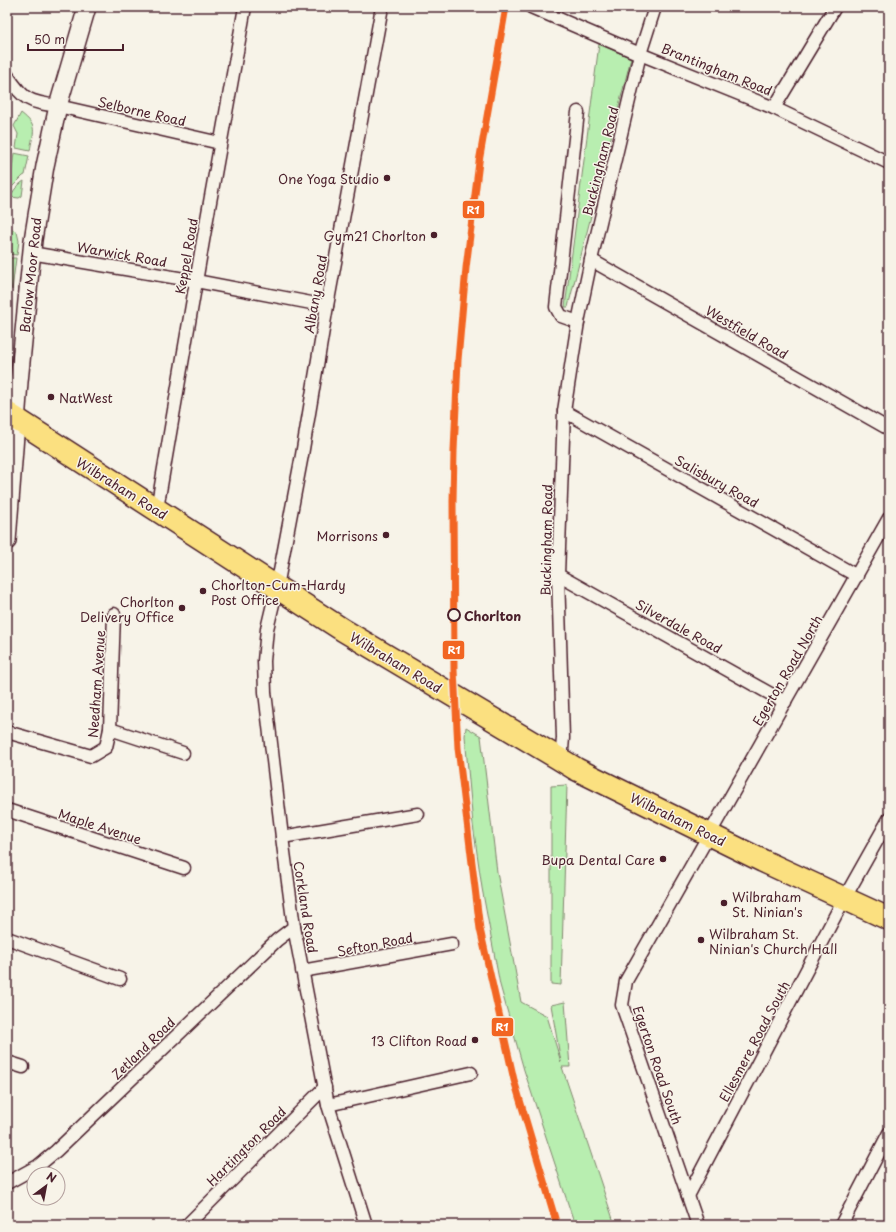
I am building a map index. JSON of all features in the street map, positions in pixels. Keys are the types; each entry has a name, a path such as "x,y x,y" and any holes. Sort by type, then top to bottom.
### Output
{"highway":[{"name":"Wilbraham Road","path":"12,416 343,630 481,714 576,769 844,899 889,919"}],"main road":[{"name":"Barlow Moor Road","path":"7,542 12,416 19,379 31,253 45,166 58,106 87,7"}],"street":[{"name":"Keppel Road","path":"157,509 245,7"},
{"name":"Albany Road","path":"277,587 302,455 326,306 382,7"},
{"name":"Brantingham Road","path":"531,7 640,54 774,108 889,163"},
{"name":"Buckingham Road","path":"558,758 562,750 563,738 558,574 564,411 578,322 591,260 640,54 655,7"},
{"path":"774,108 835,7"},
{"name":"Selborne Road","path":"7,75 24,97 37,103 58,106 220,143"},
{"name":"Buckingham Road","path":"578,112 556,307 561,316 578,322"},
{"name":"Warwick Road","path":"31,253 196,281 326,306"},
{"name":"Westfield Road","path":"591,260 889,429"},
{"name":"Salisbury Road","path":"564,411 857,576"},
{"name":"Egerton Road North","path":"709,834 889,518"},
{"name":"Silverdale Road","path":"558,574 785,702"},
{"name":"Corkland Road","path":"277,587 267,629 264,661 265,692 294,928 328,1105 366,1225"},
{"name":"Needham Avenue","path":"7,732 92,756 106,747 110,729 114,614"},
{"path":"110,729 183,753"},
{"name":"Maple Avenue","path":"7,810 184,868"},
{"path":"282,837 418,814"},
{"name":"Ellesmere Road South","path":"688,1196 844,899 889,819"},
{"name":"Egerton Road South","path":"698,1225 622,1004 626,981 709,834"},
{"name":"Zetland Road","path":"7,1183 38,1166 56,1151 276,940 294,928"},
{"path":"7,938 120,979"},
{"name":"Sefton Road","path":"302,972 452,944"},
{"path":"7,1062 23,1067"},
{"path":"328,1105 471,1073"},
{"name":"Hartington Road","path":"187,1225 325,1087"},
{"path":"841,1225 889,1133"}],"green space":[{"path":"599,44 631,58 568,307 565,307"},
{"path":"21,113 33,126 30,151 16,148 18,134 14,126"},
{"path":"14,153 29,156 25,175 9,190"},
{"path":"24,181 22,196 19,198 11,197 16,188"},
{"path":"7,226 17,232 19,241 17,255 7,254"},
{"path":"7,258 16,258 12,290 7,273"},
{"path":"466,727 481,736 497,872 521,1002 547,1016 561,1062 551,1005 565,1002 570,1067 562,1067 615,1225 575,1225 524,1070 500,985 482,888 473,825 465,736"},
{"path":"567,785 561,985 551,984 551,786"}],"transit line":[{"name":"R1","path":"506,7 479,162 466,268 458,360 453,501 454,670 458,748 480,929 514,1080 557,1225"}],"place":[{"name":"One Yoga Studio","path":"387,178"},
{"name":"Gym21 Chorlton","path":"434,235"},
{"name":"NatWest","path":"51,397"},
{"name":"Morrisons","path":"386,535"},
{"name":"Chorlton-Cum-Hardy Post Office","path":"203,591"},
{"name":"Chorlton Delivery Office","path":"182,608"},
{"name":"Chorlton","path":"454,615"},
{"name":"Bupa Dental Care","path":"663,859"},
{"name":"Wilbraham St. Ninian's","path":"724,903"},
{"name":"Wilbraham St. Ninian's Church Hall","path":"701,940"},
{"name":"13 Clifton Road","path":"475,1040"}]}
